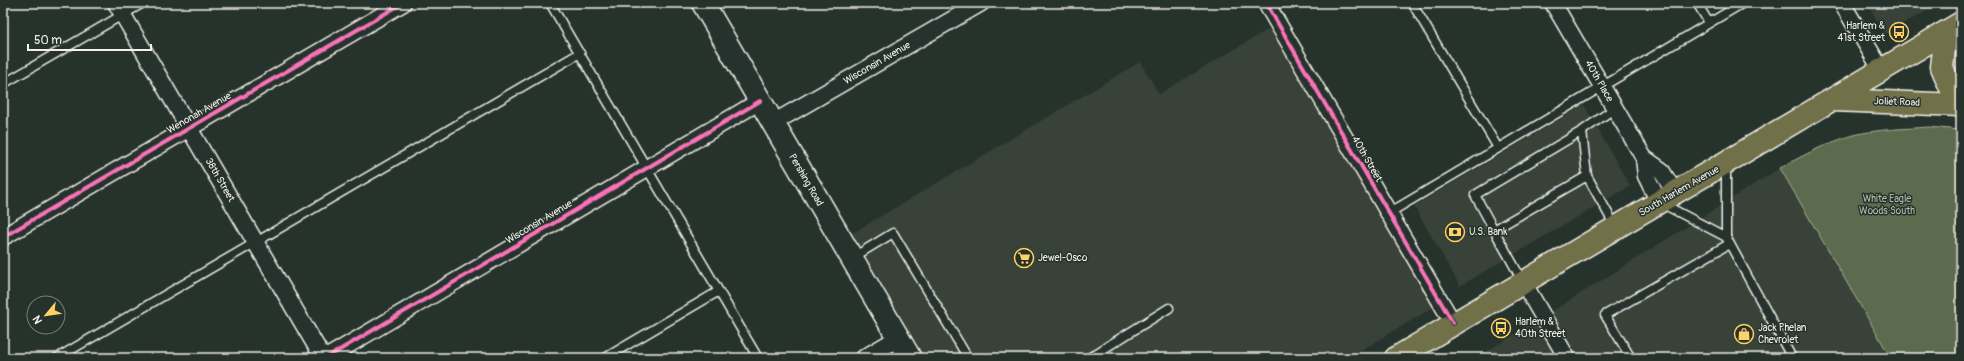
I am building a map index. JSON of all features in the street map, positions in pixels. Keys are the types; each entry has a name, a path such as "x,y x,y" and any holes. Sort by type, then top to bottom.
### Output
{"main road":[{"name":"Pershing Road","path":"703,3 910,358"},
{"name":"South Harlem Avenue","path":"1396,358 1882,71 1953,27"},
{"path":"1953,27 1942,67 1950,86 1961,101"},
{"name":"Joliet Road","path":"1832,100 1961,105"}],"street":[{"name":"Wenonah Avenue","path":"3,237 403,3"},
{"name":"Wisconsin Avenue","path":"773,123 981,3"},
{"name":"40th Street","path":"1266,3 1454,323"},
{"name":"40th Place","path":"1553,3 1644,158 1661,170 1667,197"},
{"path":"1842,3 1882,71"},
{"name":"38th Street","path":"119,9 255,242 325,358"},
{"name":"Wisconsin Avenue","path":"325,358 760,100"},
{"path":"1523,282 1567,358"},
{"path":"864,358 898,338"}],"lane":[{"path":"3,84 119,9 143,3"},
{"path":"550,3 758,358"},
{"path":"1412,3 1498,148"},
{"path":"1697,3 1709,23"},
{"path":"1389,213 1743,3"},
{"path":"57,358 580,53"},
{"path":"1523,282 1475,194 1582,131 1615,108"},
{"path":"1582,131 1587,176 1616,228"},
{"path":"1726,163 1727,241"},
{"path":"1494,230 1587,176"},
{"path":"1667,197 1727,241 1792,358"},
{"path":"852,258 893,233 968,358"},
{"path":"1631,358 1605,315 1727,241"},
{"path":"605,358 719,291"},
{"path":"1089,358 1169,308"}],"shaded area":[{"path":"1867,3 1941,3 1885,34"},
{"path":"1274,26 1439,304 1348,358 925,358 851,234 1140,62 1159,94"},
{"path":"1584,105 1630,186 1460,286 1414,206"},
{"path":"1780,168 1891,358 1476,358 1564,304"}],"green space":[{"path":"1961,45 1961,79 1952,68 1956,51"},
{"name":"White Eagle Woods South","path":"1928,127 1961,130 1961,358 1891,358 1780,168 1825,145 1854,135 1881,130"}],"cycle path":[{"path":"3,237 403,3"},
{"path":"1266,3 1453,323"},
{"path":"326,358 760,101"}],"place":[{"name":"Harlem & 41st Street","path":"1899,32"},
{"name":"U.S. Bank","path":"1455,232"},
{"name":"Jewel-Osco","path":"1024,258"},
{"name":"Harlem & 40th Street","path":"1501,328"},
{"name":"Jack Phelan Chevrolet","path":"1744,334"}]}
